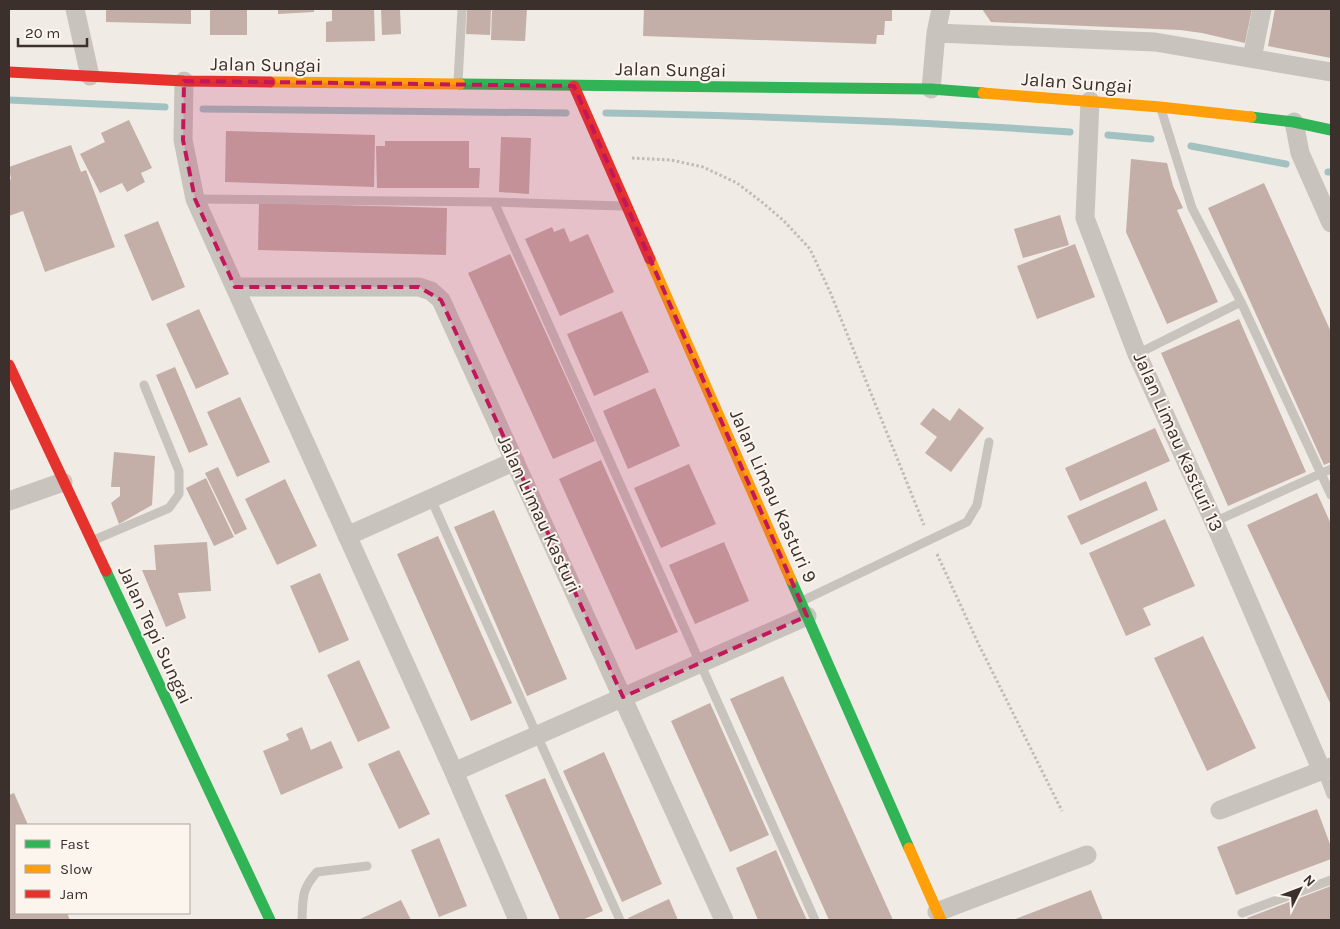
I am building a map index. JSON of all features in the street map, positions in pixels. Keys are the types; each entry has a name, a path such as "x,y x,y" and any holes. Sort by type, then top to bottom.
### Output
{"street":[{"path":"75,9 90,76"},
{"path":"931,89 936,33 941,9"},
{"path":"1252,58 1262,9"},
{"path":"936,33 1155,42 1331,72"},
{"name":"Jalan Sungai","path":"9,72 184,81 931,89 1160,107 1294,122 1331,130"},
{"path":"184,81 183,140 195,199 454,772 518,920"},
{"name":"Jalan Limau Kasturi 9","path":"574,86 939,916"},
{"name":"Jalan Limau Kasturi 13","path":"1090,101 1085,218 1137,354 1326,769"},
{"path":"1294,122 1300,153 1331,223"},
{"name":"Jalan Limau Kasturi","path":"235,287 419,287 432,291 441,300 724,920"},
{"name":"Jalan Tepi Sungai","path":"9,365 270,920"},
{"path":"348,536 515,461"},
{"path":"9,501 63,482"},
{"path":"454,772 700,663 804,609"},
{"path":"1220,810 1326,769"},
{"path":"939,916 1087,855"}],"lane":[{"path":"458,85 462,9"},
{"path":"1160,107 1192,208 1241,302 1331,495"},
{"path":"195,199 494,202 626,206"},
{"path":"494,202 815,920"},
{"path":"1137,354 1241,302"},
{"path":"91,541 169,508 178,494 178,471 144,385"},
{"path":"804,609 930,540 967,522 977,505 989,442"},
{"path":"1214,522 1331,469"},
{"path":"431,499 620,920"},
{"path":"1326,769 1331,795"},
{"path":"302,920 303,894 307,883 317,872 367,866"},
{"path":"1242,913 1331,880"}],"path":[{"path":"604,156 671,160 703,167 737,183 784,221 810,249 831,294 930,540 978,643 1062,811"}],"highlighted area":[{"path":"184,81 574,86 807,616 623,697 441,300 419,287 235,287 195,199 183,140"}],"building":[{"path":"106,9 191,9 191,24 106,22"},
{"path":"210,9 247,9 247,35 210,35"},
{"path":"278,9 314,9 314,12 278,14"},
{"path":"332,9 374,9 375,41 326,42 326,22 332,21"},
{"path":"381,9 400,9 401,34 382,35"},
{"path":"467,9 491,9 490,35 466,34"},
{"path":"492,9 527,9 525,41 491,40"},
{"path":"644,9 892,9 892,21 885,21 884,35 877,35 876,44 643,36"},
{"path":"982,9 1252,9 1245,43 1180,30 991,22"},
{"path":"1275,9 1331,9 1331,58 1268,46"},
{"path":"129,120 152,168 141,173 145,182 127,192 122,183 100,193 80,154 105,142 101,133"},
{"path":"226,131 375,135 374,187 225,182"},
{"path":"501,137 531,138 529,194 499,192"},
{"path":"385,141 469,141 469,168 480,168 479,188 377,188 376,146 385,146"},
{"path":"71,145 81,172 86,170 115,247 45,272 23,211 9,216 9,180 11,179 9,167"},
{"path":"1131,159 1167,163 1173,186 1183,208 1177,210 1218,302 1167,324 1126,232"},
{"path":"1264,183 1331,332 1331,462 1324,465 1208,208"},
{"path":"259,203 447,208 446,255 258,250"},
{"path":"1060,215 1069,245 1023,258 1014,229"},
{"path":"158,221 185,287 152,301 124,235"},
{"path":"552,227 554,232 564,228 570,242 588,234 614,292 560,316 525,239"},
{"path":"1075,244 1095,297 1037,319 1017,266"},
{"path":"510,254 595,441 553,459 468,273"},
{"path":"199,309 229,374 196,389 166,324"},
{"path":"622,311 649,372 594,396 567,334"},
{"path":"1239,319 1306,472 1228,506 1161,353"},
{"path":"175,367 208,445 189,453 156,375"},
{"path":"655,388 680,446 628,469 603,411"},
{"path":"240,397 270,462 237,477 207,412"},
{"path":"933,408 950,421 959,408 984,428 951,472 925,453 937,437 920,424"},
{"path":"1155,428 1170,461 1080,501 1065,468"},
{"path":"114,452 155,456 152,505 119,524 111,503 120,496 120,487 111,487"},
{"path":"601,460 678,632 636,650 559,479"},
{"path":"689,464 716,524 661,548 634,488"},
{"path":"218,467 247,529 235,535 205,473"},
{"path":"206,478 234,537 214,546 186,488"},
{"path":"285,479 317,546 277,565 245,499"},
{"path":"1146,481 1158,510 1081,545 1067,516"},
{"path":"1317,493 1331,524 1331,705 1247,525"},
{"path":"494,510 567,679 527,696 454,527"},
{"path":"1165,519 1195,586 1143,608 1151,625 1126,636 1089,553"},
{"path":"438,536 512,703 471,721 397,554"},
{"path":"207,542 211,591 178,593 186,618 166,627 142,570 156,570 154,545"},
{"path":"724,542 749,601 695,624 669,565"},
{"path":"320,573 349,640 319,653 290,586"},
{"path":"1203,636 1256,748 1207,771 1154,658"},
{"path":"359,660 390,728 358,742 327,675"},
{"path":"783,676 893,920 829,920 730,699"},
{"path":"710,703 769,835 730,852 671,721"},
{"path":"302,727 311,750 331,741 343,768 281,795 263,751 289,740 286,734"},
{"path":"399,750 430,814 399,829 368,764"},
{"path":"604,752 662,884 622,902 563,771"},
{"path":"545,778 603,911 582,920 560,920 505,795"},
{"path":"14,793 28,824 15,824 15,914 67,914 70,920 9,920 9,795"},
{"path":"1317,809 1331,847 1331,859 1236,895 1217,847"},
{"path":"439,838 467,906 439,917 411,850"},
{"path":"776,850 807,920 758,920 736,868"},
{"path":"1331,886 1331,920 1248,920 1247,918"},
{"path":"1091,890 1103,920 1013,920"},
{"path":"669,899 678,920 629,920 628,918"},
{"path":"401,900 411,920 358,920"}],"waterway":[{"path":"9,100 165,107"},
{"path":"203,109 566,113"},
{"path":"606,113 838,120 1070,132"},
{"path":"1108,135 1151,139"},
{"path":"1191,146 1286,164"}],"traffic: fast":[{"path":"460,84 931,89 983,93"},
{"path":"1251,117 1294,122 1331,130"},
{"path":"106,571 270,920"},
{"path":"791,580 909,848"}],"traffic: slow":[{"path":"270,82 460,84"},
{"path":"983,93 1160,107 1251,117"},
{"path":"650,259 791,580"},
{"path":"909,848 941,920"}],"traffic: jam":[{"path":"9,72 184,81 270,82"},
{"path":"574,86 650,259"},
{"path":"9,365 106,571"}]}
